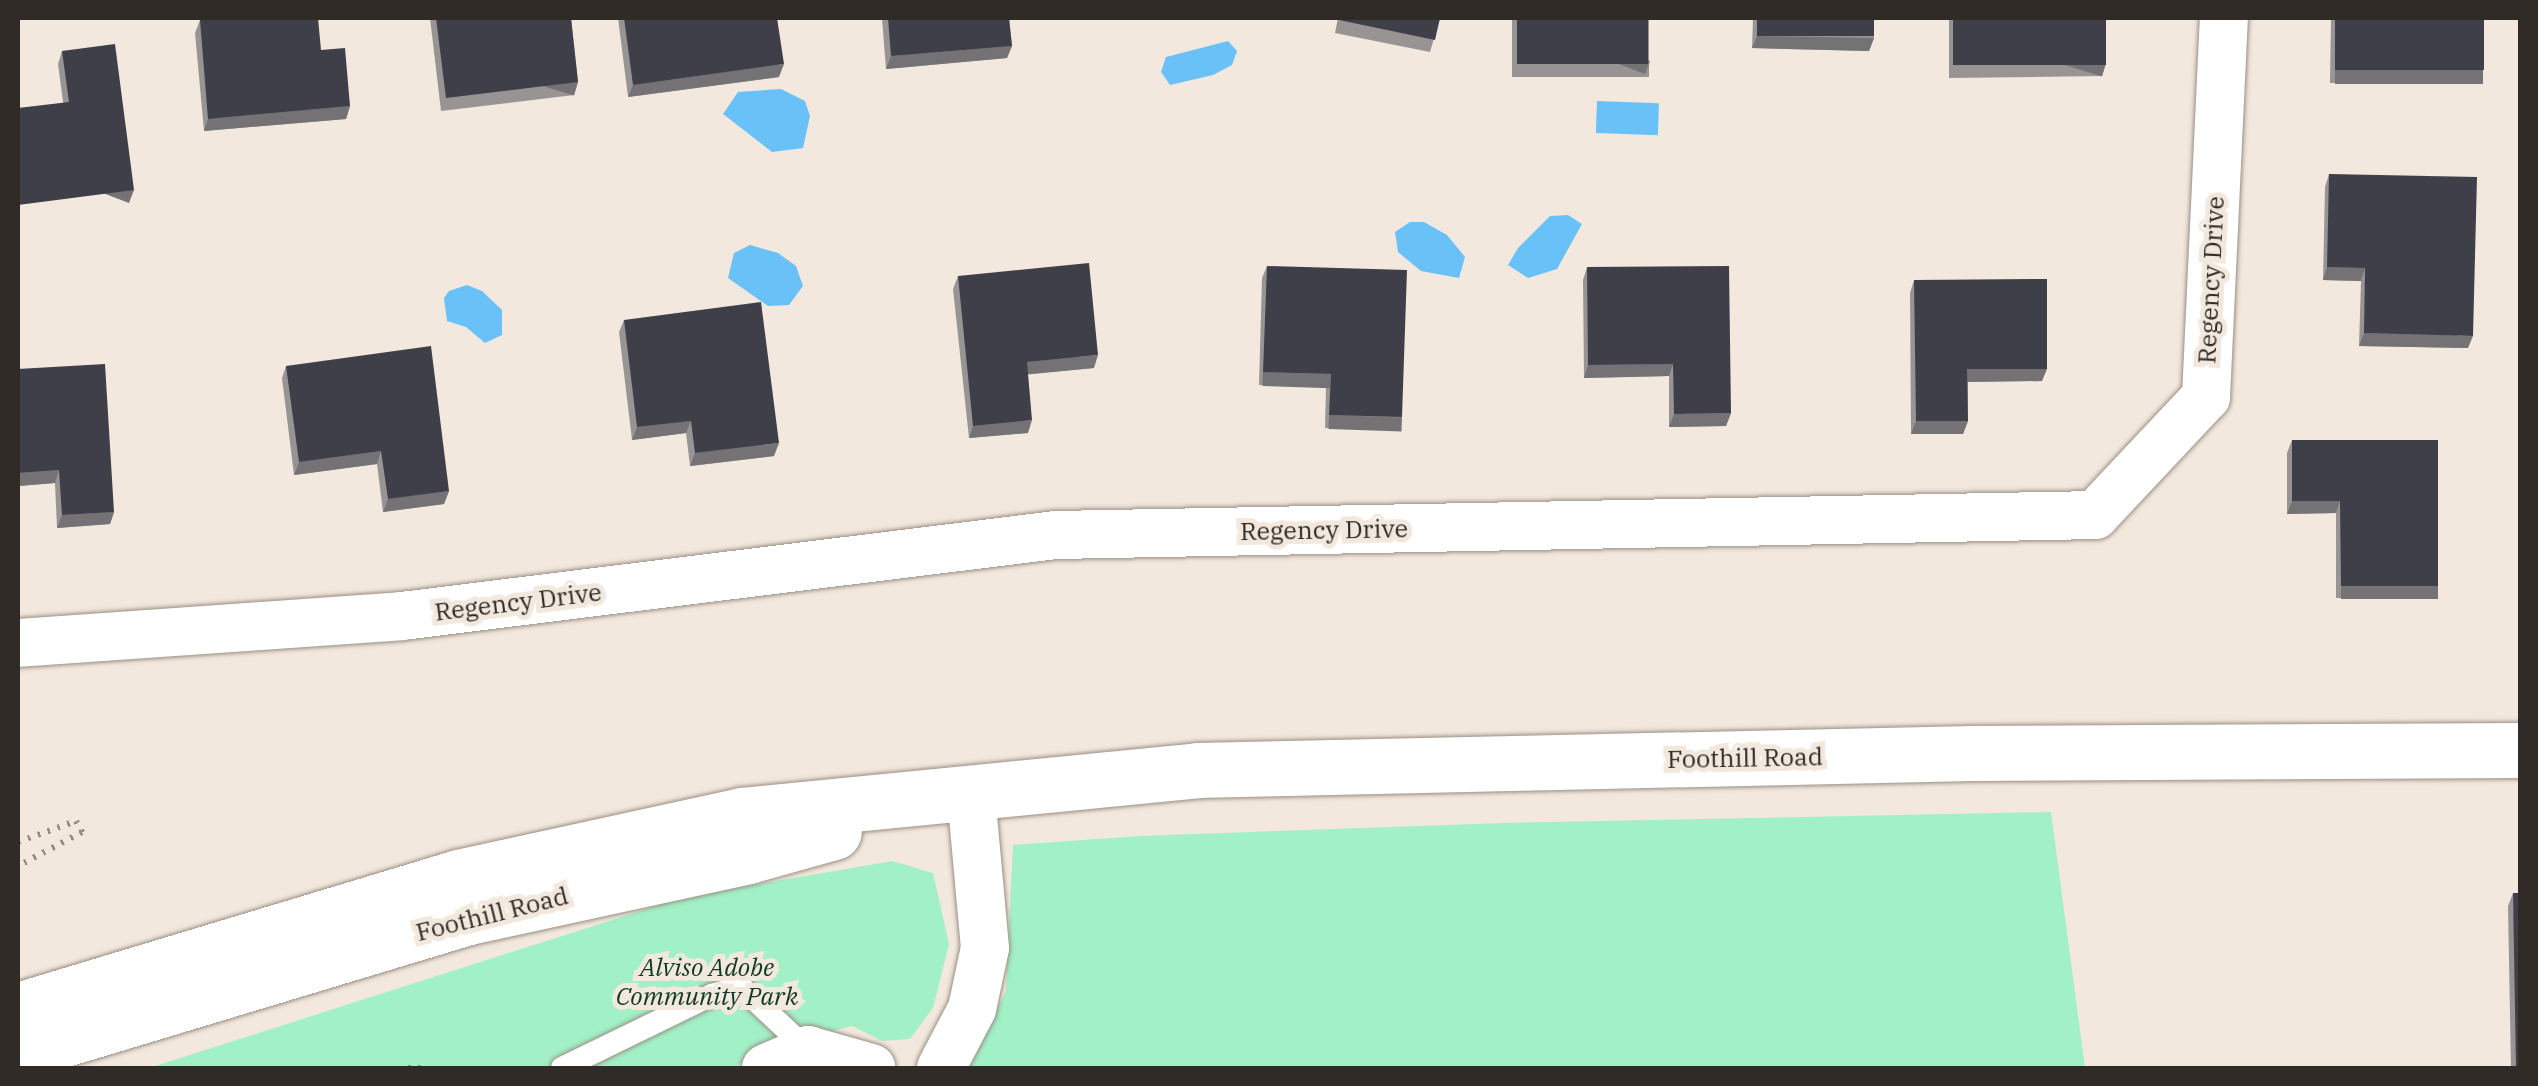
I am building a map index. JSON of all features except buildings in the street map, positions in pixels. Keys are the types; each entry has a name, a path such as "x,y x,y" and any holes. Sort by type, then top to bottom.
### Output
{"main road":[{"name":"Foothill Road","path":"18,1010 458,876 742,815 1197,770 1972,753 2520,750"},
{"name":"Foothill Road","path":"18,1053 469,917 748,856 971,792"}],"street":[{"name":"Regency Drive","path":"18,643 402,616 1056,535 2095,515 2206,397 2224,18"},
{"path":"941,1068 972,1009 985,948 971,792"},
{"path":"787,1059 871,1068"}],"lane":[{"path":"562,1068 712,995 741,987 787,1059"}],"path":[{"path":"18,842 76,822 82,832 18,866"},
{"path":"408,1068 421,1068"}],"green space":[{"path":"2051,812 2085,1068 969,1068 1006,991 1013,845 1140,836 1505,823"},
{"name":"Alviso Adobe Community Park","path":"892,861 933,873 949,944 933,1008 910,1039 882,1041 852,1026 768,1048 734,1068 149,1068 684,897"}],"water":[{"path":"1228,41 1237,51 1232,65 1213,75 1170,85 1161,72 1166,57"},
{"path":"781,89 805,101 810,116 803,148 772,152 723,114 738,92"},
{"path":"1597,101 1659,103 1658,135 1596,133"},
{"path":"1568,215 1582,224 1557,269 1528,278 1508,265 1518,248 1550,216"},
{"path":"1410,222 1424,222 1447,235 1465,257 1459,278 1421,271 1398,252 1395,232"},
{"path":"750,245 778,253 796,266 803,286 789,305 768,306 728,278 734,253"},
{"path":"467,285 482,291 502,310 502,335 485,343 466,327 447,321 444,298 449,291"}]}
